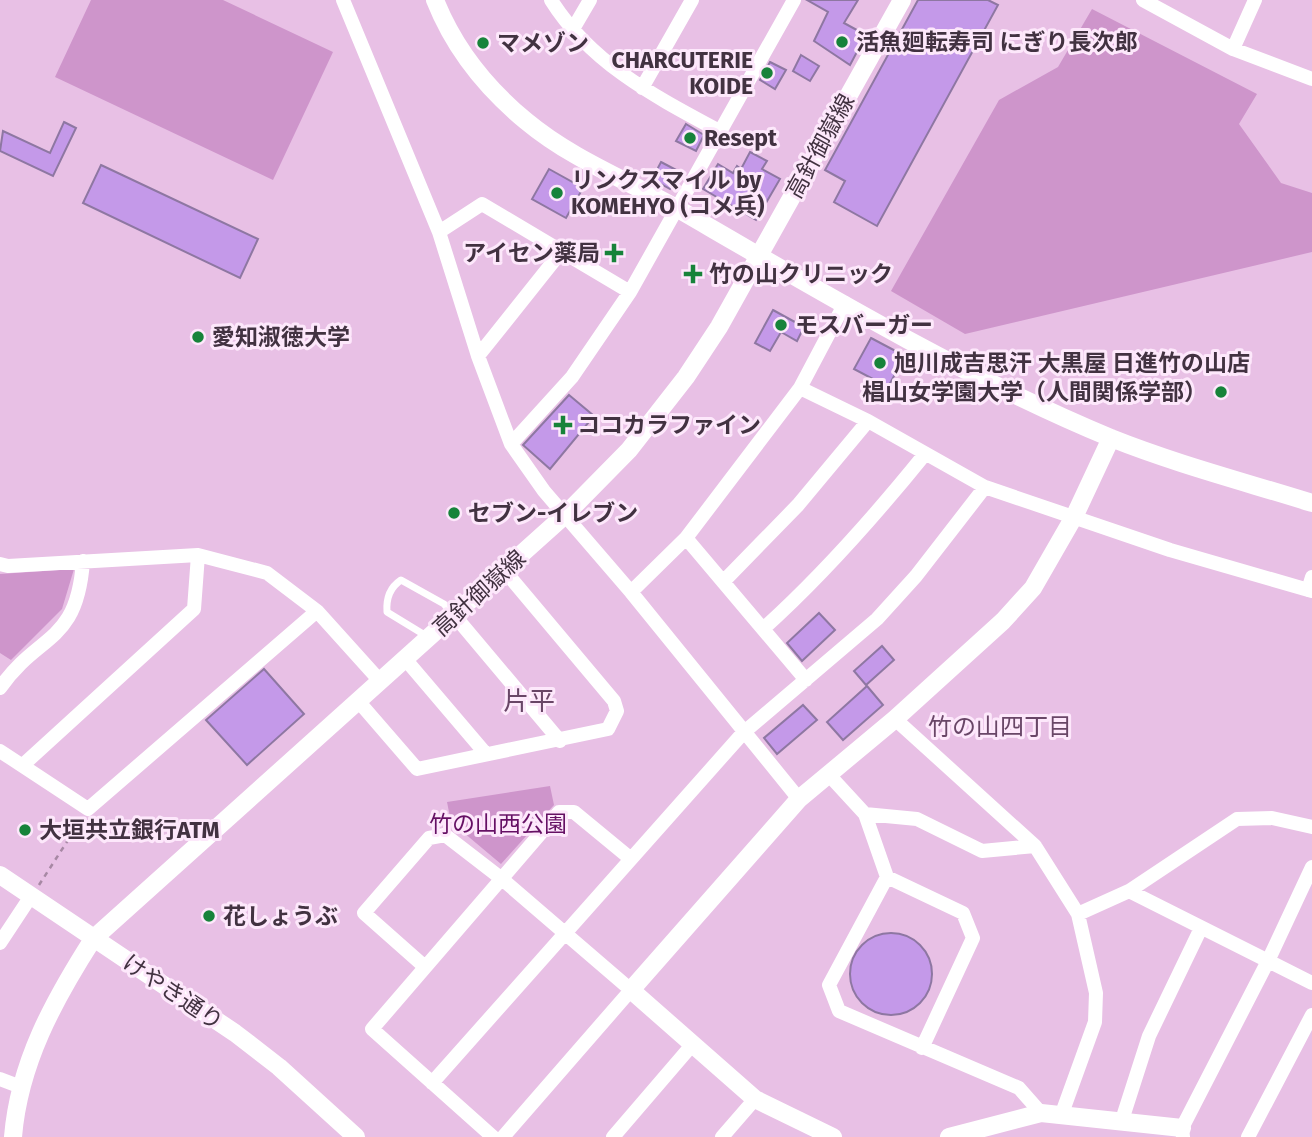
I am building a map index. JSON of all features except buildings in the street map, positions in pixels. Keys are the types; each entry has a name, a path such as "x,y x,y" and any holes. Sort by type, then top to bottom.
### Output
{"street":[{"path":"343,0 439,232 478,356 511,444 565,515 799,799"},
{"path":"435,0 449,34 500,99 581,160 677,209 997,385 1111,438 1312,503"},
{"path":"551,0 573,29 611,69 720,132"},
{"path":"573,29 590,0"},
{"path":"642,88 692,0"},
{"path":"511,444 572,377 630,292 794,0"},
{"name":"高針御嶽線","path":"13,1137 22,1087 35,1041 57,996 93,939 565,515 629,450 686,377 719,327 902,0"},
{"path":"1143,0 1233,49 1312,79"},
{"path":"1233,49 1255,0"},
{"path":"439,232 482,204 630,292"},
{"path":"478,356 561,252"},
{"path":"631,592 686,538 800,388 845,303"},
{"path":"800,388 868,421 985,487 1075,515 1170,550 1311,586"},
{"path":"723,582 798,505 868,421"},
{"path":"503,1137 799,799 830,776 895,719 1003,621 1033,588 1075,515 1111,438"},
{"path":"763,629 816,581 864,530 925,454"},
{"path":"432,1083 743,733 877,619 916,576 985,487"},
{"path":"686,538 806,680"},
{"path":"23,765 194,608 198,555"},
{"path":"0,564 8,566 198,555 267,573 317,611 381,682"},
{"path":"0,688 5,671 58,633 68,620 81,589 83,561"},
{"path":"359,702 417,769 608,729 617,711 614,701 504,570"},
{"path":"0,751 88,808 317,611"},
{"path":"454,615 560,741"},
{"path":"406,660 486,754"},
{"path":"895,719 1035,846 1078,914 1096,993 1095,1021 1061,1116"},
{"path":"830,776 864,814 887,877 963,913 973,939 922,1048"},
{"path":"493,1137 372,1029 559,812 574,812 631,859"},
{"path":"864,814 917,819 982,851 1035,846"},
{"path":"1078,914 1129,891 1237,819 1272,818 1312,827"},
{"path":"425,967 364,913 429,838 445,835 566,933 755,1099 833,1137"},
{"path":"949,1137 988,1133 1041,1113 1122,1119 1187,1134 1312,867"},
{"name":"けやき通り","path":"0,875 236,1033 279,1067 356,1137"},
{"path":"887,877 829,985 839,1011 1019,1088 1041,1113"},
{"path":"1129,891 1312,983"},
{"path":"0,943 31,896"},
{"path":"1122,1119 1149,1036 1201,928"},
{"path":"1248,1137 1312,1015"},
{"path":"612,1137 692,1045"},
{"path":"0,1079 22,1087"},
{"path":"722,1137 755,1099"}],"lane":[{"path":"430,638 387,612 386,599 395,584 401,580 444,604 454,615"}],"path":[{"path":"31,896 88,808"}],"green space":[{"path":"91,0 223,0 333,52 273,180 55,77"},
{"path":"1092,9 1257,94 1239,124 1281,183 1312,193 1312,252 965,334 891,291 999,100 1058,67"},
{"path":"74,569 62,609 11,660 0,653 0,574"},
{"name":"竹の山西公園","path":"550,786 554,805 501,864 451,822 447,802"}],"place":[{"name":"活魚廻転寿司 にぎり長次郎","path":"842,42"},
{"name":"マメゾン","path":"483,43"},
{"name":"CHARCUTERIE KOIDE","path":"767,73"},
{"name":"Resept","path":"690,138"},
{"name":"リンクスマイル by KOMEHYO (コメ兵)","path":"557,193"},
{"name":"アイセン薬局","path":"614,253"},
{"name":"竹の山クリニック","path":"693,274"},
{"name":"モスバーガー","path":"781,325"},
{"name":"愛知淑徳大学","path":"198,337"},
{"name":"旭川成吉思汗 大黒屋 日進竹の山店","path":"880,363"},
{"name":"椙山女学園大学（人間関係学部）","path":"1221,392"},
{"name":"ココカラファイン","path":"563,425"},
{"name":"セブン-イレブン","path":"454,513"},
{"name":"大垣共立銀行ATM","path":"25,830"},
{"name":"花しょうぶ","path":"209,916"}],"district":[{"name":"片平","path":"529,701"},
{"name":"竹の山四丁目","path":"1000,727"}]}
